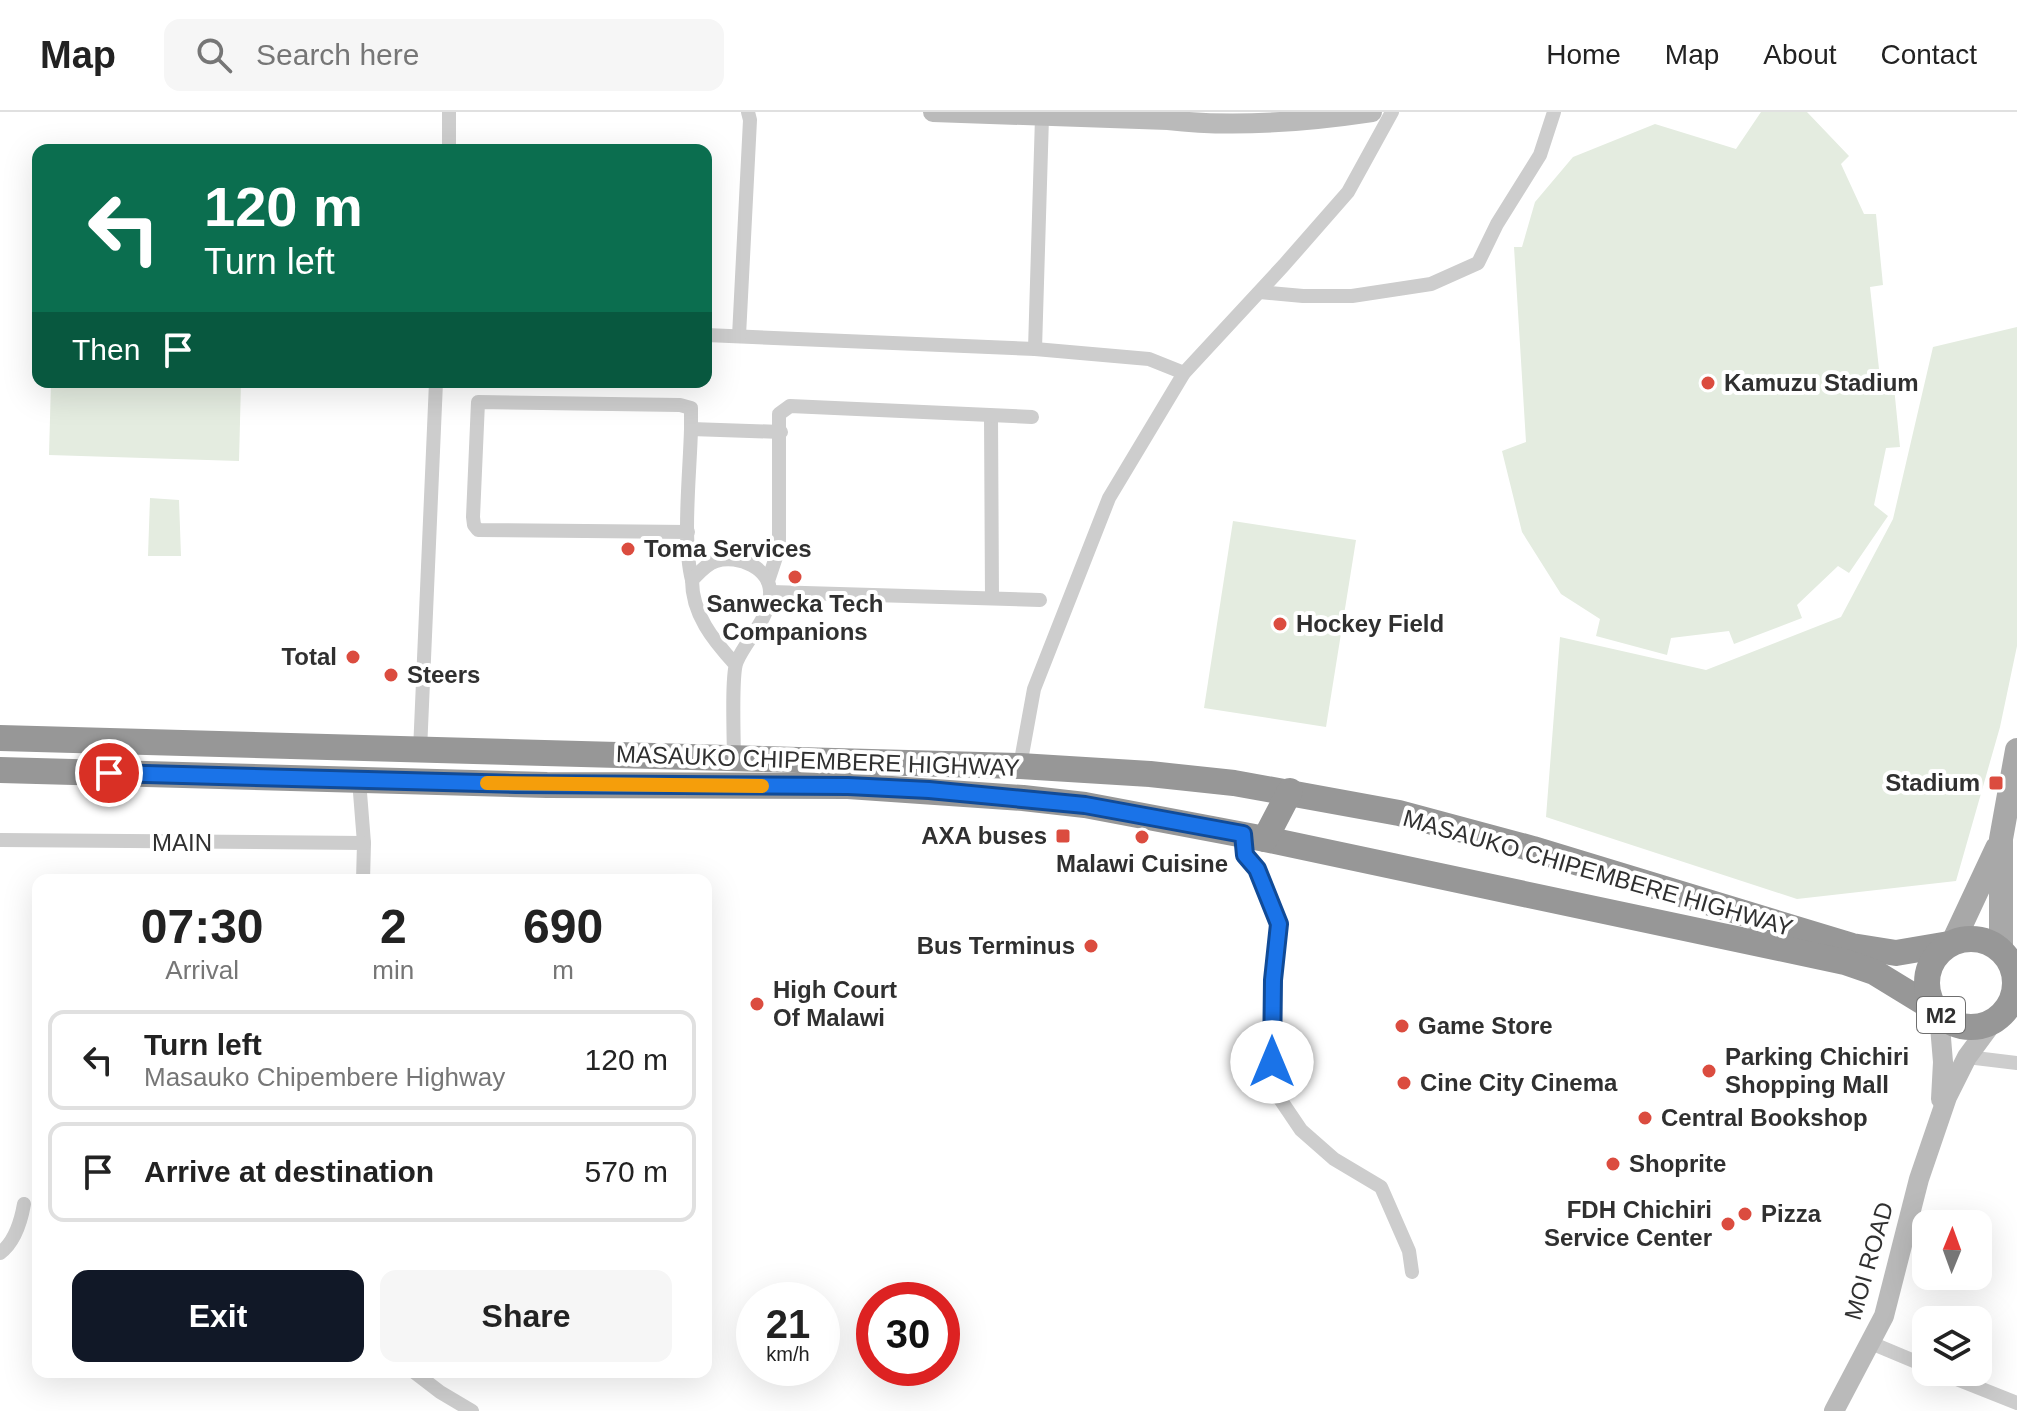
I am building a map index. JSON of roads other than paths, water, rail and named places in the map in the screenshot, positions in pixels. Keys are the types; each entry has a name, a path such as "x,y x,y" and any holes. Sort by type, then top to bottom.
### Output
{"highway":[{"name":"MASAUKO CHIPEMBERE HIGHWAY","path":"0,738 1020,766 1150,774 1290,791 1472,831 1852,946 1896,953 1951,943"},
{"name":"MASAUKO CHIPEMBERE HIGHWAY","path":"0,770 547,785 848,786 929,790 1085,805 1254,837 1845,962 1874,972 1936,1011"},
{"path":"1254,837 1290,791"},
{"path":"1951,943 1970,938 1987,941 2009,958"},
{"name":"M2","path":"1951,943 1937,953 1930,965 1926,980 1927,994 1936,1011 1950,1023 1964,1027 1978,1027 2003,1018 2015,991 2015,976 2009,958"}],"main road":[{"path":"933,112 1168,120 1204,124 1320,120 1372,112"},
{"path":"2009,958 2001,839 2017,750"},
{"path":"1951,943 2001,839"},
{"path":"1936,1011 1943,1062 1943,1093 1938,1119"},
{"path":"1938,1119 1967,1057 2003,1018"},
{"name":"MOI ROAD","path":"1834,1411 1884,1316 1919,1179 1938,1119"}],"street":[{"path":"449,112 449,144"},
{"path":"739,336 748,112"},
{"path":"1020,766 1034,689 1109,498 1184,373 1348,192 1392,112"},
{"path":"1260,292 1352,296 1431,284 1478,263 1497,224 1540,155 1554,112"},
{"path":"1035,349 1042,117"},
{"path":"712,335 1035,349 1149,359 1184,373"},
{"path":"420,751 436,388"},
{"path":"688,532 478,530 473,517 478,402 680,405 691,408 688,563 692,595 697,612 714,640 735,664"},
{"path":"734,760 735,664 768,609 769,586 779,548 779,414 790,406 1032,417"},
{"path":"991,416 992,598"},
{"path":"691,429 781,432"},
{"path":"692,580 717,560 744,561 756,567 769,586"},
{"path":"769,586 1040,600"},
{"path":"359,780 363,874"},
{"path":"1254,837 1245,855 1257,869 1279,924 1273,980 1273,1083 1301,1130 1334,1159 1381,1187 1409,1251 1412,1272"},
{"name":"MAIN","path":"0,840 55,843 364,843"},
{"path":"1967,1057 2017,1063"},
{"path":"0,1253 7,1248 17,1229 24,1204"},
{"path":"1871,1343 1912,1360"},
{"path":"422,1378 472,1411"},
{"path":"1974,1386 2017,1403"}],"place":[{"name":"Kamuzu Stadium","path":"1708,383"},
{"name":"Toma Services","path":"628,549"},
{"name":"Sanwecka Tech Companions","path":"795,577"},
{"name":"Hockey Field","path":"1280,624"},
{"name":"Total","path":"353,657"},
{"name":"Steers","path":"391,675"},
{"name":"Stadium","path":"1996,783"},
{"name":"AXA buses","path":"1063,836"},
{"name":"Malawi Cuisine","path":"1142,837"},
{"name":"Bus Terminus","path":"1091,946"},
{"name":"High Court Of Malawi","path":"757,1004"},
{"name":"Game Store","path":"1402,1026"},
{"name":"Parking Chichiri Shopping Mall","path":"1709,1071"},
{"name":"Cine City Cinema","path":"1404,1083"},
{"name":"Central Bookshop","path":"1645,1118"},
{"name":"Shoprite","path":"1613,1164"},
{"name":"Pizza","path":"1745,1214"},
{"name":"FDH Chichiri Service Center","path":"1728,1224"}]}
